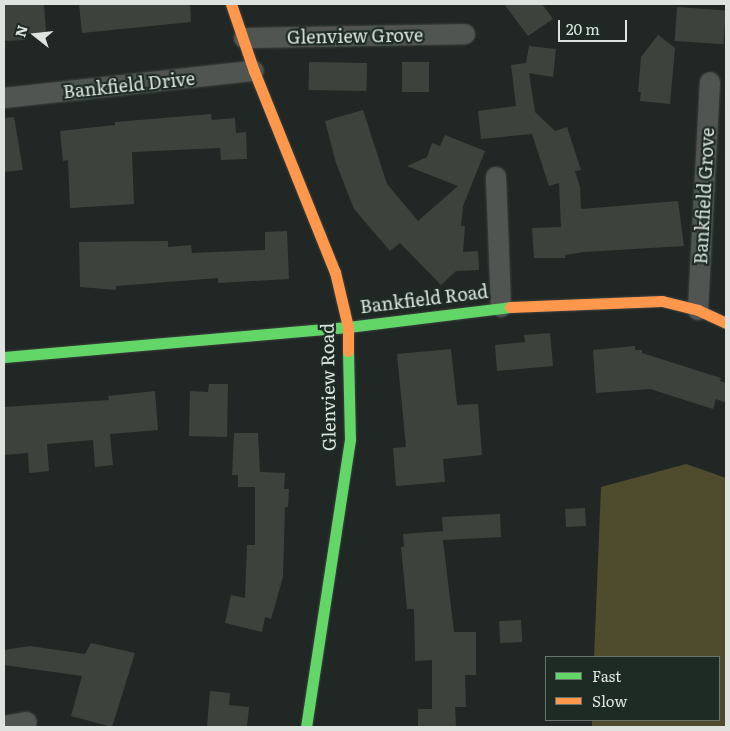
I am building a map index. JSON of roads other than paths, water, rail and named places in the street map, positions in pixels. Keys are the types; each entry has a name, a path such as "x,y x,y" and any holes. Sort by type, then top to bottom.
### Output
{"street":[{"name":"Glenview Road","path":"231,4 254,71 335,272 348,326 350,439 306,727"},
{"name":"Glenview Grove","path":"244,38 465,34"},
{"name":"Bankfield Drive","path":"4,98 254,71"},
{"name":"Bankfield Grove","path":"698,310 710,82"},
{"path":"496,177 501,307"},
{"name":"Bankfield Road","path":"4,357 348,326 501,307 662,301 698,310 726,323"},
{"path":"4,726 27,722"}]}
